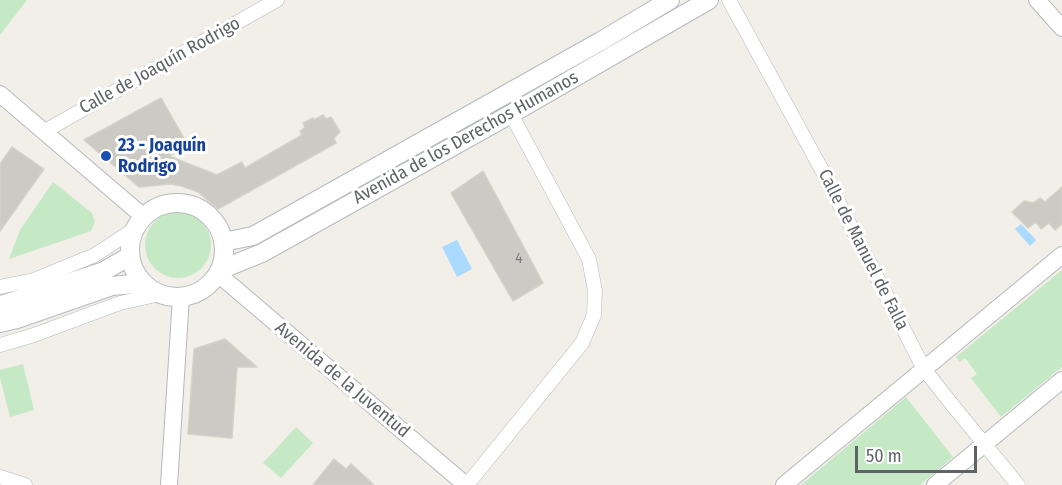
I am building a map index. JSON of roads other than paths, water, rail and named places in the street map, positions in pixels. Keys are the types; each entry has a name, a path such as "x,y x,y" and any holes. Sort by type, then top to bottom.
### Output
{"main road":[{"name":"Avenida de los Derechos Humanos","path":"223,242 253,236 670,0"},
{"name":"Avenida de los Derechos Humanos","path":"219,272 262,254 709,0"},
{"path":"166,205 191,206 202,211 212,219 223,242 224,253 219,272 211,283 192,295 181,297 160,294 143,283 130,256 131,242 140,223 154,210 166,205"},
{"path":"0,304 104,271 130,256"},
{"path":"0,323 112,286 143,283"}],"street":[{"name":"Calle de Joaquín Rodrigo","path":"44,132 277,0"},
{"name":"Calle de Manuel de Falla","path":"729,0 823,172 924,369 1018,485"},
{"path":"1037,0 1062,28"},
{"path":"0,94 44,132 140,223 95,255 34,280 0,287"},
{"path":"467,485 582,343 594,315 596,291 589,259 511,114"},
{"path":"784,485 1062,255"},
{"name":"Avenida de la Juventud","path":"219,272 467,485"},
{"path":"0,345 26,338 120,303 160,294"},
{"path":"170,485 181,297"},
{"path":"935,485 1062,380"},
{"path":"0,477 26,485"}],"water":[{"path":"1021,224 1036,240 1030,246 1015,229"},
{"path":"457,240 472,269 457,277 442,247"}],"place":[{"name":"23 - Joaquín Rodrigo","path":"106,156"}]}
